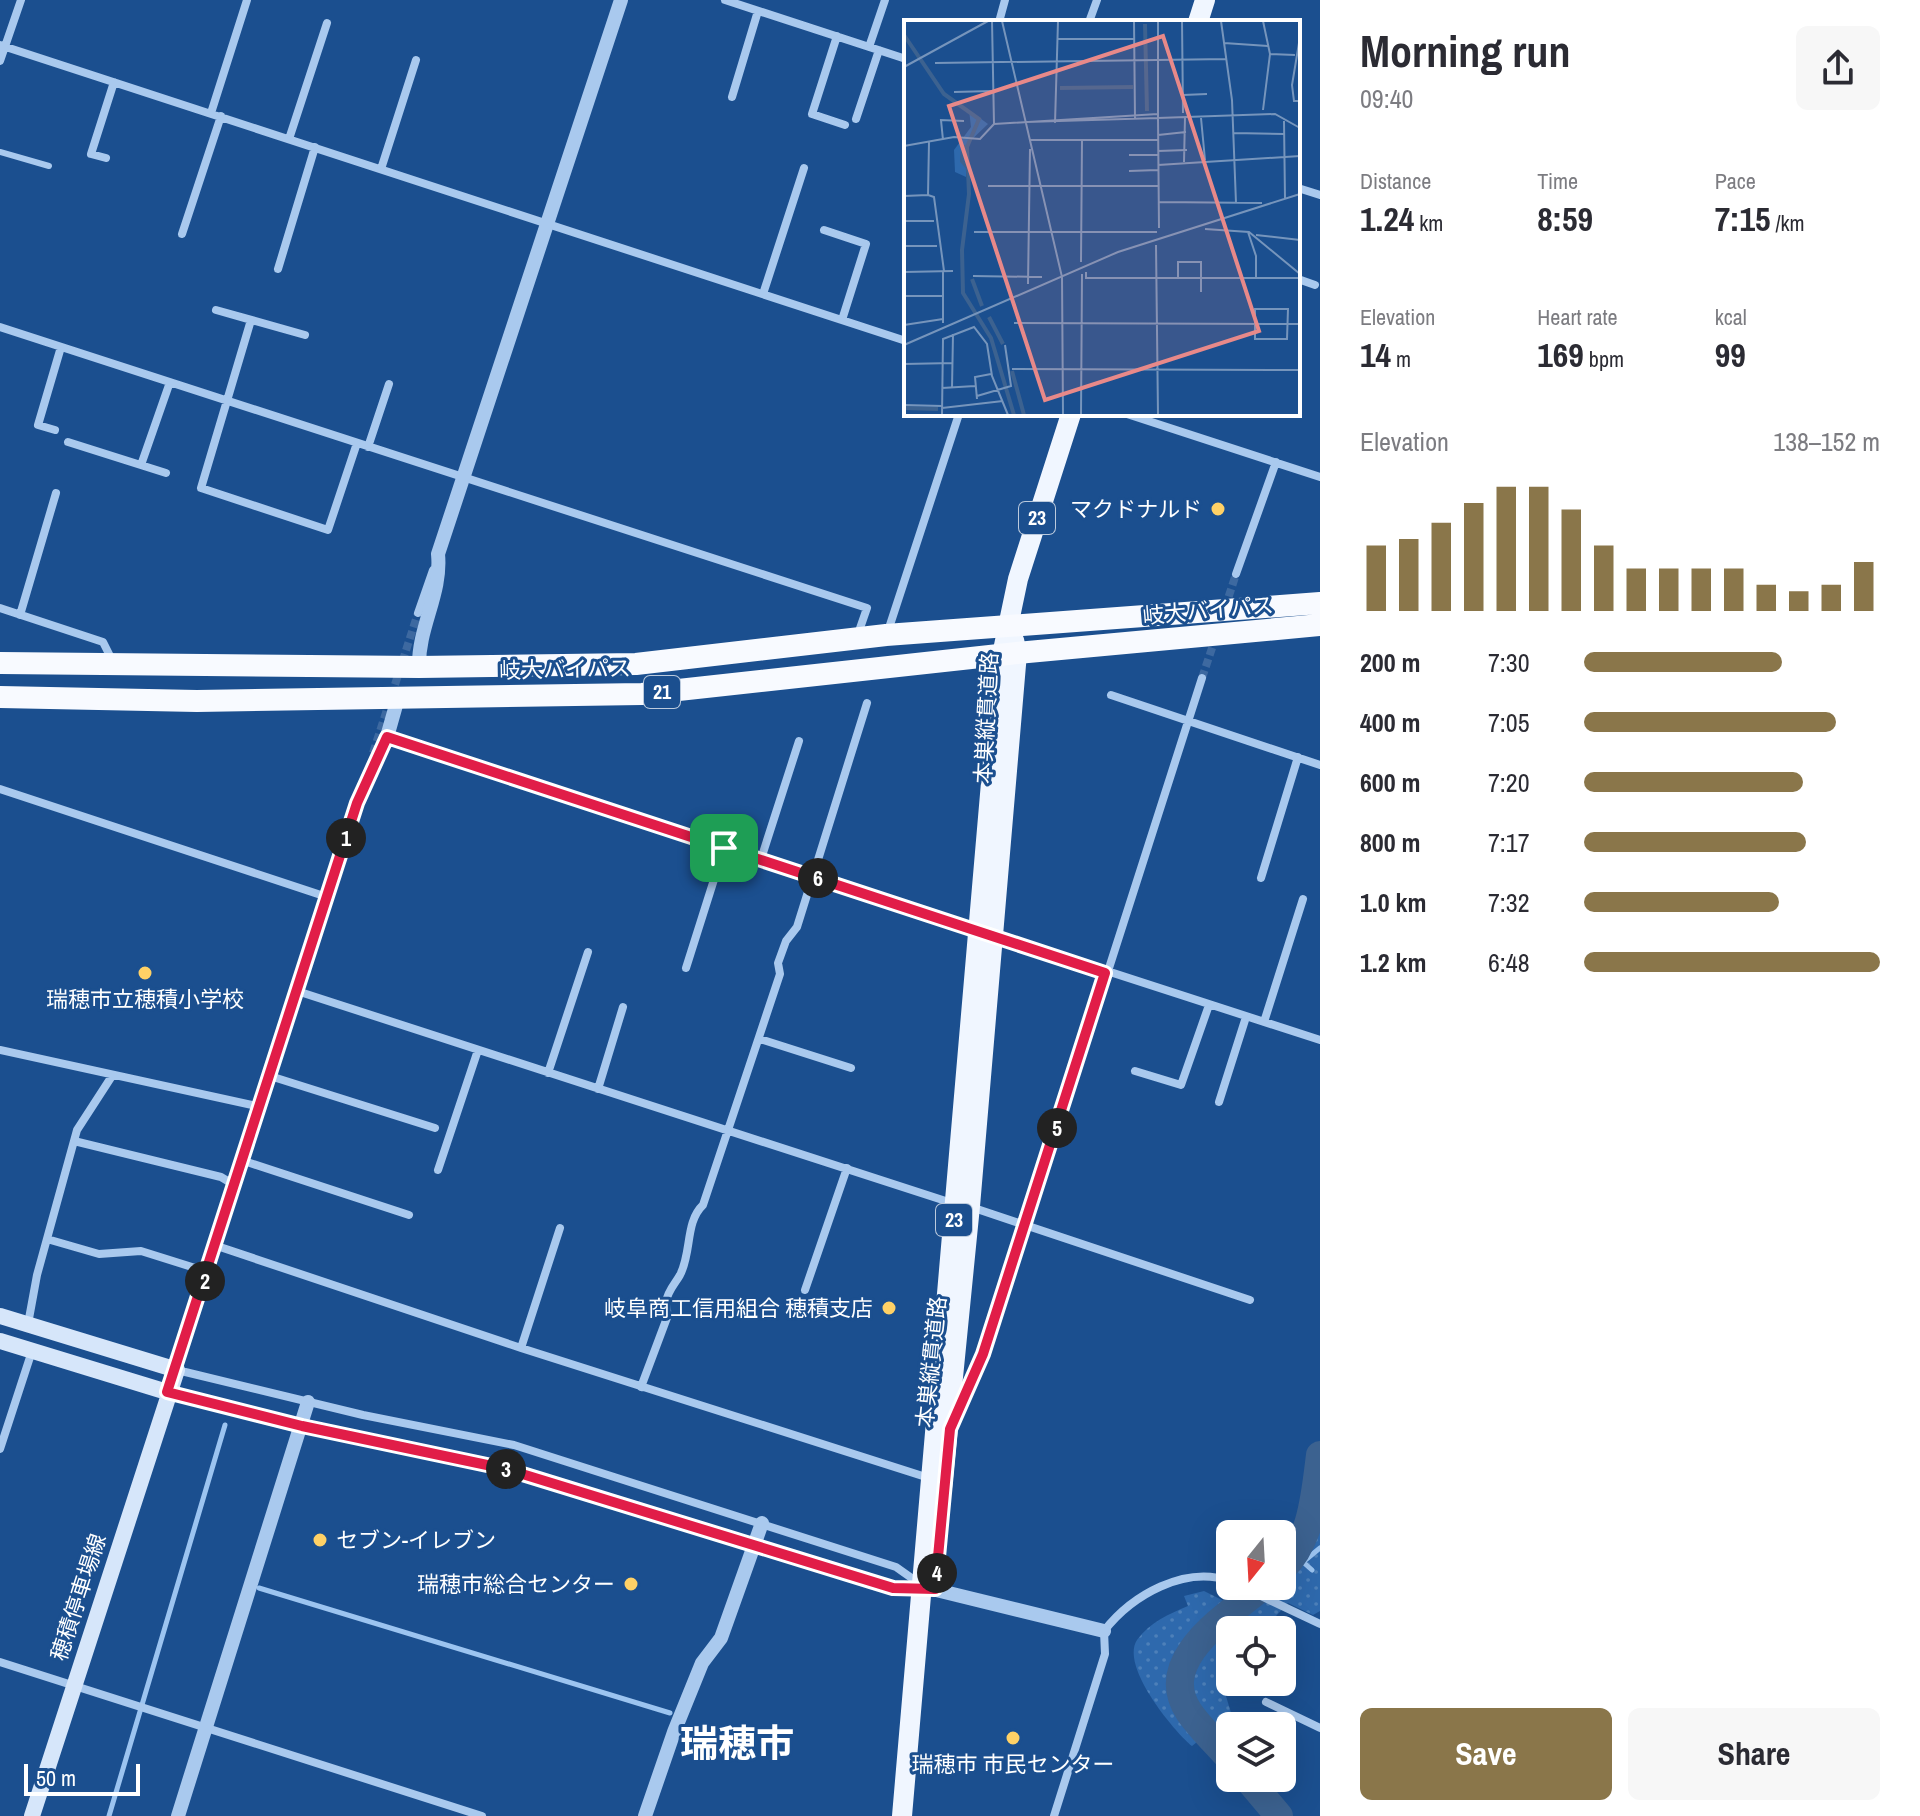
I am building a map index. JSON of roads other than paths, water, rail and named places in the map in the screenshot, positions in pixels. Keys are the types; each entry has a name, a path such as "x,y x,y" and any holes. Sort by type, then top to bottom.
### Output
{"highway":[{"name":"岐大バイパス","path":"0,663 419,667 636,664 886,635 1320,603"},
{"name":"岐大バイパス","path":"0,697 197,701 642,694 1009,654 1320,625"}],"main road":[{"path":"1199,20 1205,0"},
{"name":"23","path":"1010,624 1018,579 1070,416"},
{"name":"本巣縦貫道路","path":"916,1816 929,1588 929,1478 986,932 1010,624"},
{"name":"本巣縦貫道路","path":"902,1816 950,1429 960,1204"},
{"path":"0,1316 177,1370"},
{"path":"0,1341 167,1392"},
{"name":"穂積停車場線","path":"32,1816 167,1392 177,1370"}],"street":[{"path":"0,61 2,45 21,0"},
{"path":"211,113 247,0"},
{"path":"418,613 621,0"},
{"path":"725,0 904,58"},
{"path":"869,47 885,0"},
{"path":"1000,20 1005,0"},
{"path":"1090,20 1097,0"},
{"path":"732,97 758,11"},
{"path":"289,139 327,23"},
{"path":"837,36 812,114 845,125"},
{"path":"2,45 904,340"},
{"path":"856,119 879,50"},
{"path":"381,169 416,60"},
{"path":"106,158 91,154 114,82"},
{"path":"182,234 221,116"},
{"path":"278,269 315,147"},
{"path":"763,294 804,168"},
{"path":"1300,189 1320,195"},
{"path":"824,230 866,244 842,320"},
{"path":"1300,280 1315,285"},
{"path":"216,310 305,335"},
{"path":"251,320 201,488 328,530 357,443"},
{"path":"0,327 867,608 857,638"},
{"path":"55,430 38,425 61,347"},
{"path":"141,465 170,382"},
{"path":"368,447 389,384"},
{"path":"886,635 958,416"},
{"path":"1133,416 1320,477"},
{"path":"68,442 166,473"},
{"path":"1236,574 1276,462"},
{"path":"20,615 56,493"},
{"path":"419,667 418,645 440,578 438,554"},
{"path":"0,608 103,642 115,666"},
{"path":"950,1429 983,1354 1026,1227 1186,720 1202,678"},
{"path":"1111,695 1320,765"},
{"path":"357,803 387,737 398,698"},
{"path":"641,1387 668,1315 669,1294 679,1277 692,1241 690,1229 695,1212 703,1205 760,1039 780,974 778,963 786,941 797,927 867,703"},
{"path":"387,737 1105,973 1320,1040"},
{"path":"761,859 799,741"},
{"path":"373,753 177,1370 308,1402 514,1445 896,1567 929,1588"},
{"path":"1261,878 1298,757"},
{"path":"0,789 327,897"},
{"path":"686,968 724,848"},
{"path":"1264,1022 1303,899"},
{"path":"548,1073 588,952"},
{"path":"297,991 1250,1300"},
{"path":"1135,1071 1181,1085 1209,1005"},
{"path":"598,1089 623,1007"},
{"path":"1219,1102 1246,1017"},
{"path":"760,1039 851,1068"},
{"path":"0,1050 261,1107"},
{"path":"438,1170 478,1050"},
{"path":"28,1325 47,1239 74,1141 112,1076"},
{"path":"270,1076 435,1128"},
{"path":"74,1141 221,1177 236,1186"},
{"path":"244,1161 409,1215"},
{"path":"805,1290 847,1168"},
{"path":"521,1348 560,1228"},
{"path":"47,1239 99,1254 141,1251 208,1272"},
{"path":"217,1246 521,1348 929,1478"},
{"path":"0,1449 32,1350"},
{"path":"167,1392 302,1426 506,1469 893,1588 929,1588 1104,1631"},
{"path":"178,1816 308,1402"},
{"path":"645,1816 702,1663 721,1638 762,1523"},
{"path":"1054,1816 1105,1654 1104,1631 1145,1593 1210,1574 1216,1576"},
{"path":"1269,1600 1317,1621"},
{"path":"0,1662 482,1816"},
{"path":"1266,1702 1320,1728"}],"lane":[{"path":"0,152 49,166"}],"waterway":[{"path":"109,1816 225,1425"},
{"path":"1296,1550 1314,1501 1320,1455"},
{"path":"1312,1570 1303,1562 1320,1548"},
{"path":"259,1588 670,1713"},
{"path":"1216,1744 1189,1712 1181,1693 1181,1674 1188,1656 1200,1640 1246,1600"},
{"path":"1259,1792 1279,1816"}],"tunnel":[{"path":"1225,608 1236,574"},
{"path":"373,753 418,613"},
{"path":"1202,678 1216,636"}],"place":[{"name":"マクドナルド","path":"1218,509"},
{"name":"瑞穂市立穂積小学校","path":"145,973"},
{"name":"岐阜商工信用組合 穂積支店","path":"889,1308"},
{"name":"セブン-イレブン","path":"320,1540"},
{"name":"瑞穂市総合センター","path":"631,1584"},
{"name":"瑞穂市 市民センター","path":"1013,1738"}],"district":[{"name":"瑞穂市","path":"737,1744"}]}
